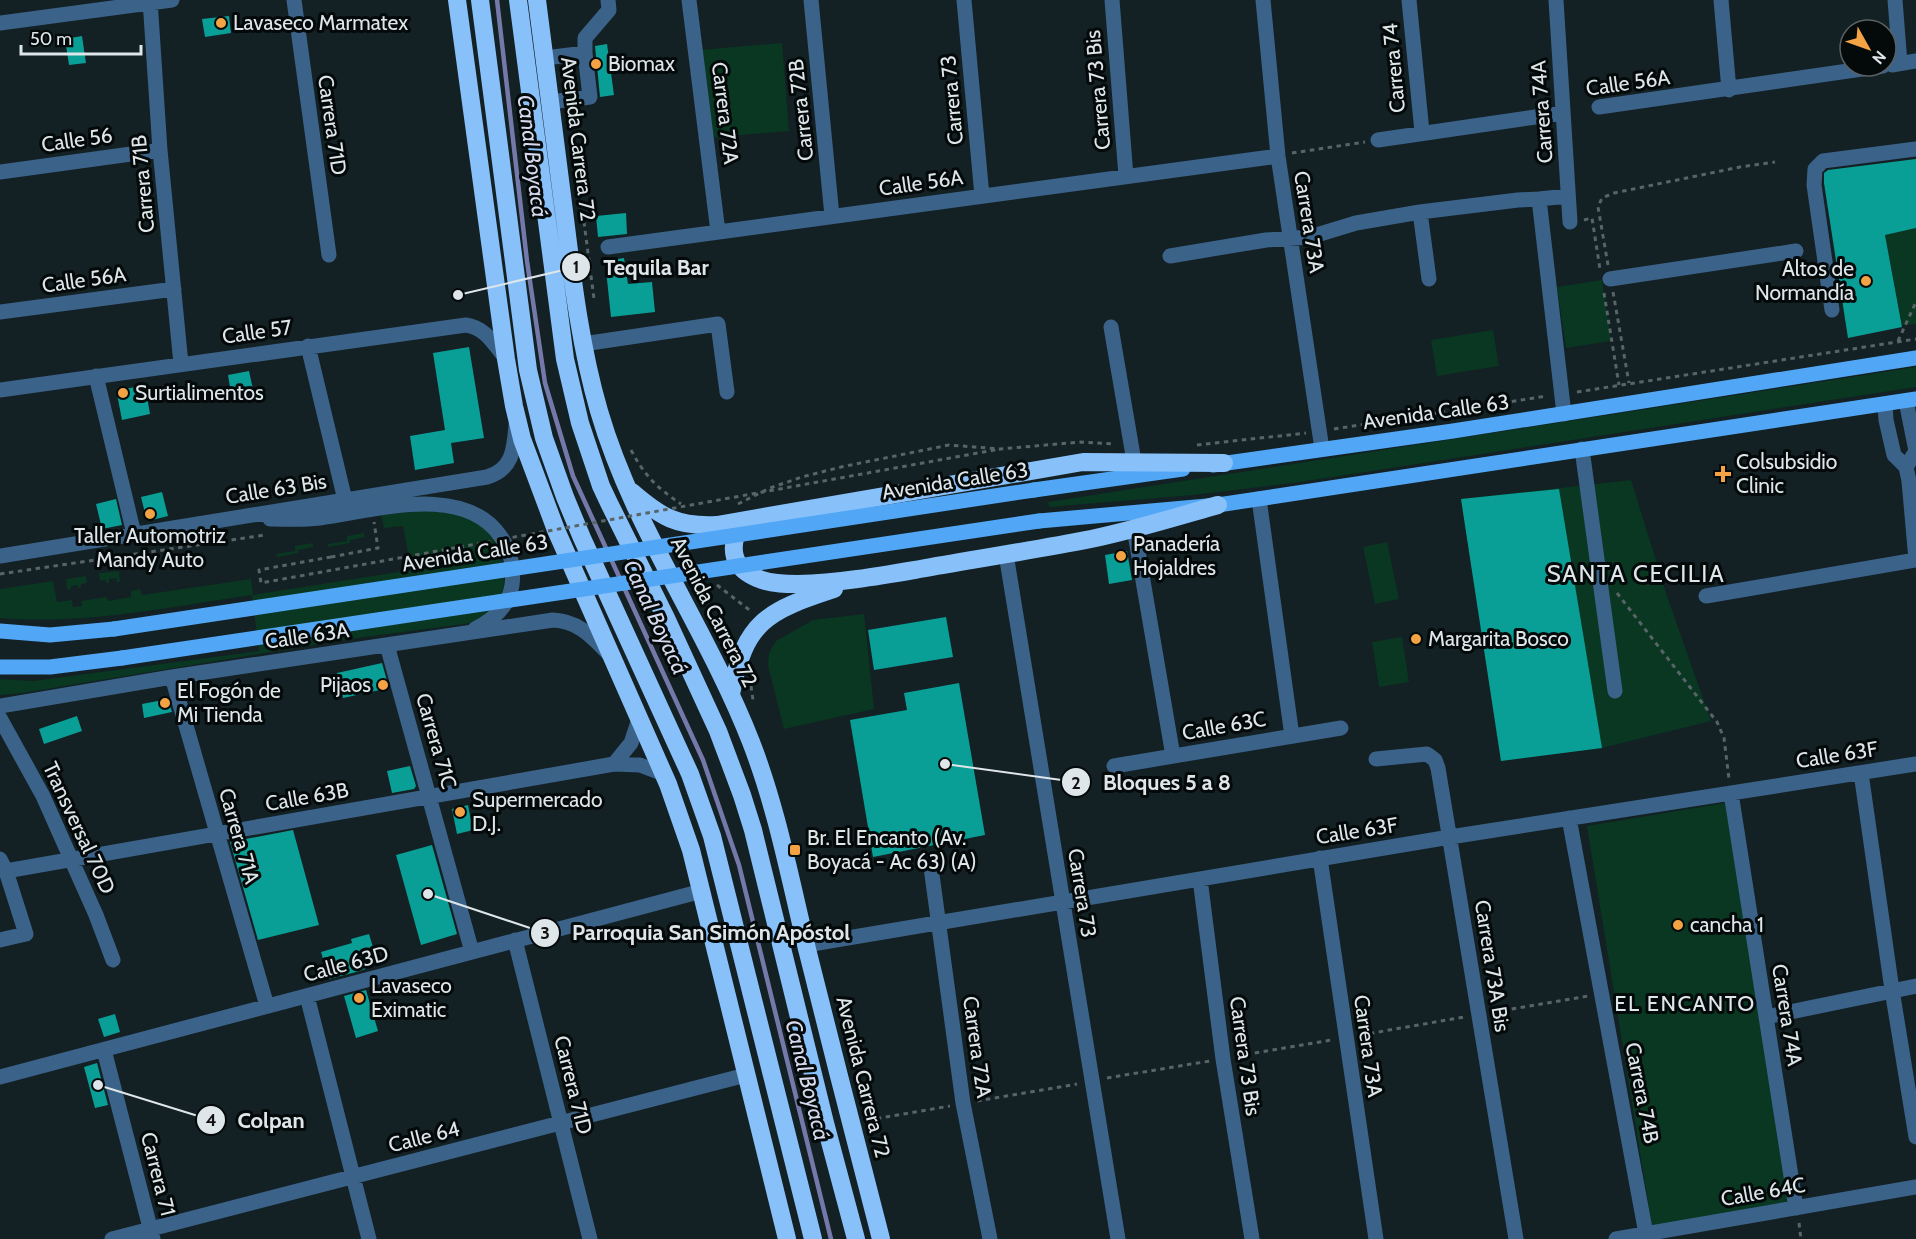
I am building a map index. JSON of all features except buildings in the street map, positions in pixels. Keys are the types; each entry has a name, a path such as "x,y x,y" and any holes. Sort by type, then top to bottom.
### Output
{"highway":[{"path":"458,0 506,360 517,417 556,530 679,813 702,891 787,1239"},
{"path":"480,0 528,370 544,438 562,491 690,774 705,813 813,1239"},
{"name":"Avenida Carrera 72","path":"518,0 565,359 580,423 601,486 718,731 742,795 825,1123 857,1236"},
{"name":"Avenida Carrera 72","path":"537,0 569,253 583,344 599,411 615,463 731,694 751,741 776,814 806,945 881,1239"},
{"path":"526,61 548,80"},
{"path":"477,146 492,93"},
{"path":"538,160 555,138"},
{"path":"530,460 562,491"},
{"path":"627,487 669,519 682,523 717,525 736,514 1083,462 1135,469 1224,463"},
{"path":"556,530 562,491"},
{"path":"736,514 733,546 735,558 750,574 772,583 807,584 871,577 1090,539 1218,505"},
{"path":"731,694 736,666 744,648 764,620 776,611 797,601 871,577"},
{"path":"825,1123 834,1054"}],"main road":[{"name":"Avenida Calle 63","path":"1224,463 1563,414 1916,358"},
{"path":"0,667 50,667 122,658 1039,521 1218,505 1911,400"},
{"name":"Avenida Calle 63","path":"0,631 50,635 114,629 1034,490 1135,469"}],"street":[{"path":"0,23 172,0"},
{"name":"Carrera 71D","path":"294,0 329,255"},
{"path":"550,102 590,97 585,38 609,10 608,0"},
{"name":"Carrera 72A","path":"689,0 718,232"},
{"name":"Carrera 72B","path":"811,0 832,216"},
{"name":"Carrera 73","path":"964,0 982,196"},
{"name":"Carrera 73 Bis","path":"1112,0 1126,176"},
{"name":"Carrera 73A","path":"1263,0 1285,155 1290,240 1322,449"},
{"name":"Carrera 74","path":"1409,0 1422,132"},
{"name":"Carrera 74A","path":"1556,0 1570,222"},
{"path":"1721,0 1729,90"},
{"path":"1893,18 1894,0"},
{"name":"Carrera 71B","path":"150,2 160,150 181,364"},
{"path":"545,58 585,53"},
{"name":"Calle 56A","path":"1898,64 1916,61"},
{"name":"Calle 56A","path":"1599,107 1838,73"},
{"name":"Calle 56A","path":"1377,140 1563,113"},
{"path":"1832,310 1814,185 1815,169 1823,162 1916,148"},
{"name":"Calle 56","path":"0,172 160,150"},
{"name":"Calle 56A","path":"608,247 1285,155"},
{"path":"1170,256 1266,240 1310,237 1356,223 1420,212 1568,195"},
{"path":"1539,199 1563,414"},
{"path":"1420,212 1429,279"},
{"path":"1605,280 1796,251"},
{"name":"Calle 56A","path":"0,312 174,289"},
{"path":"583,344 718,324 727,393"},
{"name":"Calle 57","path":"0,390 466,325 476,327 488,336 506,360"},
{"path":"1111,327 1135,469"},
{"path":"308,346 345,500"},
{"path":"96,376 134,534"},
{"path":"1706,596 1916,560 1910,476 1916,452 1911,400"},
{"path":"1885,404 1886,420 1894,454 1910,476"},
{"name":"Calle 63 Bis","path":"0,556 497,474 510,459 514,446 517,417"},
{"path":"1582,449 1616,691"},
{"path":"1259,499 1292,736"},
{"path":"234,518 306,519 429,504 451,505 480,516 494,527 503,539 512,565 513,579 510,594 502,608 484,625 467,633"},
{"path":"1134,528 1173,756"},
{"name":"Carrera 73","path":"1006,554 1118,1239"},
{"name":"Calle 63A","path":"0,706 172,677 553,620 566,621 582,629 610,655"},
{"name":"Carrera 71C","path":"387,645 472,952"},
{"name":"Carrera 71A","path":"172,677 267,1006"},
{"name":"Transversal 70D","path":"0,718 43,796 96,915 113,960"},
{"path":"614,764 632,743 639,719"},
{"name":"Calle 63C","path":"1114,766 1341,728"},
{"name":"Carrera 73A Bis","path":"1376,759 1427,754 1435,760 1438,768 1516,1239"},
{"name":"Calle 63B","path":"3,865 72,860 614,764 640,765 664,774"},
{"name":"Calle 63F","path":"806,945 1320,858 1916,764"},
{"path":"1861,772 1892,990 1916,1137"},
{"name":"Carrera 74A","path":"1731,793 1796,1208"},
{"name":"Carrera 74B","path":"1569,818 1646,1234"},
{"name":"Carrera 73A","path":"1320,858 1376,1239"},
{"name":"Carrera 72A","path":"930,860 963,1103 990,1239"},
{"path":"0,940 26,934 3,865"},
{"name":"Carrera 73 Bis","path":"1200,879 1223,1059 1252,1239"},
{"name":"Calle 63D","path":"0,1077 702,891"},
{"name":"Carrera 71D","path":"515,940 590,1239"},
{"path":"1766,1017 1916,986"},
{"path":"307,996 369,1239"},
{"name":"Carrera 71","path":"104,1050 151,1234"},
{"name":"Calle 64","path":"112,1239 151,1234 353,1176 746,1075"},
{"name":"Calle 64C","path":"1616,1239 1916,1187"}],"path":[{"path":"1285,155 1377,140"},
{"path":"1627,403 1619,385 1605,280 1598,207 1602,198 1614,193 1775,162"},
{"path":"583,215 595,307"},
{"path":"1570,222 1592,218 1629,384 1627,403"},
{"path":"569,253 588,250"},
{"path":"1898,342 1916,302"},
{"path":"1333,429 1916,339"},
{"path":"1194,445 1304,434"},
{"path":"627,441 643,471 669,496 692,509"},
{"path":"374,520 378,548 259,570 261,583 1000,449 1081,442 1131,444"},
{"path":"736,514 770,488 841,467 949,446 1000,449"},
{"path":"0,574 268,534"},
{"path":"1599,569 1717,722 1724,738 1731,793"}],"green space":[{"path":"782,43 789,131 706,138 699,50"},
{"path":"1916,228 1916,324 1902,325 1885,235"},
{"path":"1602,280 1611,341 1566,348 1557,287"},
{"path":"1493,330 1499,366 1437,376 1431,340"},
{"path":"1916,367 1916,387 1300,482 1193,495 1049,507 1048,502"},
{"path":"1631,480 1668,599 1711,721 1602,748 1501,761 1461,499"},
{"path":"432,510 473,519 489,533 500,554 504,578 499,599 487,613 471,623 350,639 0,695 0,679 33,681 259,651 252,595 126,614 32,620 0,618 0,589 53,581 57,602 72,600 73,607 82,606 81,601 107,597 108,601 131,597 131,591 140,589 142,595 251,579 253,595 411,570 403,526 384,528 381,515"},
{"path":"364,533 365,537 350,540 350,543 328,547 328,544 347,541 347,536"},
{"path":"1387,542 1399,599 1375,604 1363,547"},
{"path":"313,543 313,547 298,550 298,553 277,557 276,554 295,551 295,546"},
{"path":"192,558 193,569 189,570 188,566 182,567 182,570 179,570 179,567 172,568 172,561"},
{"path":"119,571 120,582 117,582 116,578 109,579 109,583 106,583 106,580 100,581 99,573"},
{"path":"86,576 87,583 81,584 78,588 78,585 71,586 71,589 67,590 66,579"},
{"path":"864,614 874,709 784,729 768,665 769,653 776,641 813,620"},
{"path":"1402,637 1409,682 1379,687 1372,642"},
{"name":"EL ENCANTO","path":"1725,803 1790,1203 1652,1226 1587,826"}],"waterway":[{"name":"Canal Boyacá","path":"497,0 527,261 545,383 573,476 703,760 739,865 831,1239"}],"place":[{"name":"Lavaseco Marmatex","path":"221,23"},
{"name":"Biomax","path":"596,64"},
{"name":"Altos de Normandía","path":"1866,281"},
{"name":"Tequila Bar","path":"458,295"},
{"name":"Surtialimentos","path":"123,393"},
{"name":"Colsubsidio Clinic","path":"1723,474"},
{"name":"Taller Automotriz Mandy Auto","path":"150,514"},
{"name":"Panadería Hojaldres","path":"1121,556"},
{"name":"Margarita Bosco","path":"1416,639"},
{"name":"Pijaos","path":"383,685"},
{"name":"El Fogón de Mi Tienda","path":"165,703"},
{"name":"Bloques 5 a 8","path":"945,764"},
{"name":"Supermercado D.J.","path":"460,812"},
{"name":"Br. El Encanto (Av. Boyacá - Ac 63) (A)","path":"795,850"},
{"name":"Parroquia San Simón Apóstol","path":"428,894"},
{"name":"cancha 1","path":"1678,925"},
{"name":"Lavaseco Eximatic","path":"359,998"},
{"name":"Colpan","path":"98,1085"}],"district":[{"name":"SANTA CECILIA","path":"1636,574"},
{"name":"EL ENCANTO","path":"1685,1003"}]}
